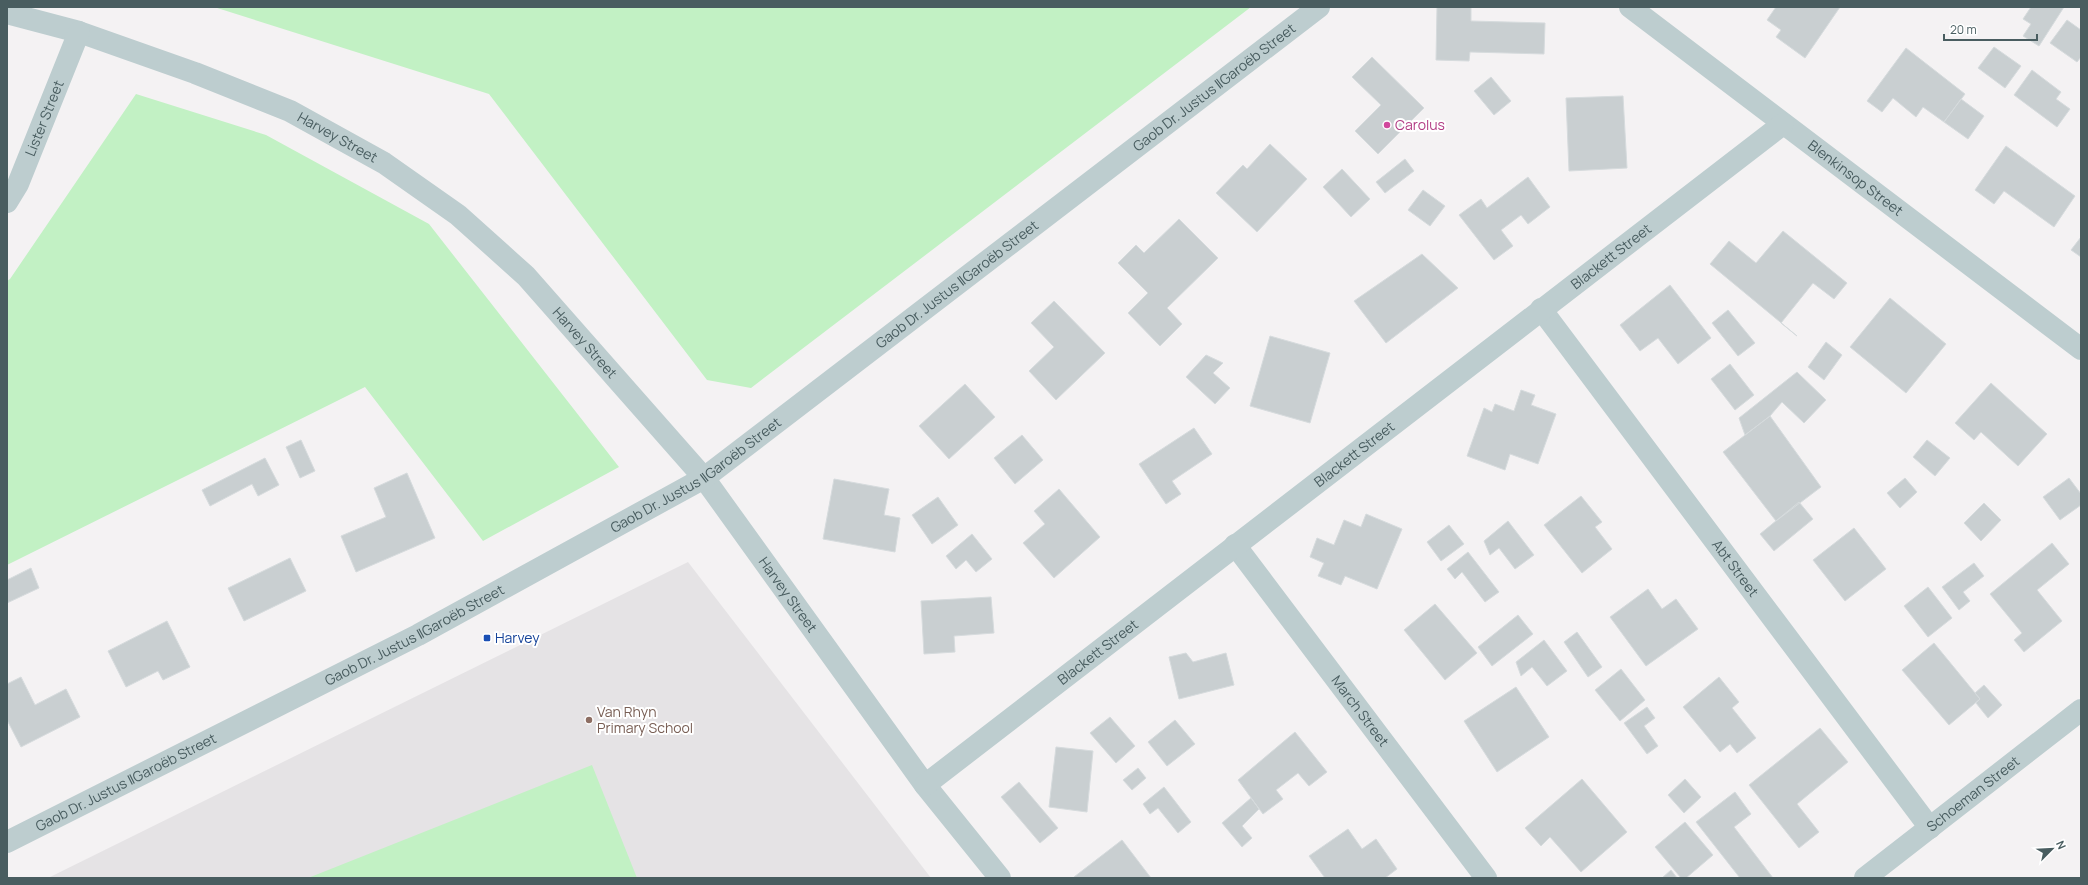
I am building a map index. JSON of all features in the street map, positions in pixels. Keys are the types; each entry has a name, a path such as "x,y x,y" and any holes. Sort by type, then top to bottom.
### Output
{"street":[{"name":"Gaob Dr. Justus ǁGaroëb Street","path":"7,842 418,635 704,478 1319,7"},
{"name":"Blenkinsop Street","path":"1630,7 2081,349"},
{"name":"Harvey Street","path":"7,13 79,32 195,73 290,111 384,163 458,214 526,276 704,478 925,785 1000,878"},
{"name":"Lister Street","path":"7,202 18,184 79,32"},
{"name":"Blackett Street","path":"925,785 1783,124"},
{"name":"Abt Street","path":"1541,309 1930,828"},
{"name":"March Street","path":"1235,545 1486,878"},
{"name":"Schoeman Street","path":"1865,878 2081,710"}],"shaded area":[{"name":"Van Rhyn Primary School","path":"688,562 931,878 48,878"}],"green space":[{"path":"214,7 1251,7 751,388 707,380 489,94"},
{"path":"136,94 266,135 429,224 619,467 483,541 365,387 7,565 7,281 10,279"},
{"path":"592,765 637,878 308,878"}],"building":[{"path":"1437,7 1471,7 1471,21 1545,23 1544,54 1470,52 1469,61 1436,60"},
{"path":"1776,7 1840,7 1805,58 1776,37 1781,30 1767,20"},
{"path":"2031,7 2064,7 2039,46 2023,36 2031,24 2023,19"},
{"path":"2067,20 2081,30 2081,57 2077,62 2050,43"},
{"path":"1994,47 2021,66 2005,88 1978,68"},
{"path":"1906,48 1965,94 1944,122 1923,107 1916,117 1893,98 1882,112 1867,101"},
{"path":"1372,57 1424,108 1378,154 1355,131 1381,105 1352,77"},
{"path":"2032,70 2061,92 2056,99 2070,109 2057,127 2014,95"},
{"path":"1491,77 1511,101 1494,115 1474,91"},
{"path":"1623,96 1627,168 1569,171 1566,98"},
{"path":"1961,99 1984,116 1968,139 1944,122"},
{"path":"1270,144 1307,179 1257,232 1216,193 1243,165 1247,169"},
{"path":"2006,146 2075,196 2054,227 2004,191 1994,204 1975,190"},
{"path":"1405,159 1414,171 1385,193 1376,182"},
{"path":"1342,169 1370,199 1351,217 1323,187"},
{"path":"1528,177 1550,207 1528,224 1521,215 1501,230 1513,246 1494,260 1459,215 1481,199 1487,208"},
{"path":"1423,190 1445,206 1430,226 1408,210"},
{"path":"1179,219 1218,258 1167,308 1182,324 1160,346 1128,313 1148,293 1118,263 1136,245 1144,253"},
{"path":"1783,231 1847,283 1834,299 1813,283 1781,323 1710,264 1729,241 1756,263"},
{"path":"2081,237 2081,257 2071,250"},
{"path":"1422,254 1458,288 1386,343 1354,301"},
{"path":"1670,285 1711,338 1678,364 1658,338 1640,351 1620,325"},
{"path":"1890,298 1946,344 1906,393 1850,347"},
{"path":"1054,301 1105,353 1056,400 1029,371 1054,347 1031,323"},
{"path":"1728,310 1755,343 1738,356 1712,323"},
{"path":"1270,336 1330,353 1310,423 1250,406"},
{"path":"1826,342 1842,355 1824,380 1808,367"},
{"path":"1206,355 1223,363 1213,373 1230,388 1215,404 1186,377"},
{"path":"1730,364 1754,395 1735,410 1711,379"},
{"path":"1797,372 1826,400 1804,423 1782,402 1770,416 1745,435 1739,418"},
{"path":"1991,383 2047,434 2018,466 1981,432 1974,440 1955,423"},
{"path":"965,384 995,417 949,459 919,426"},
{"path":"1521,390 1535,395 1531,405 1556,414 1538,464 1510,454 1505,470 1467,456 1484,408 1492,412 1495,404 1514,411"},
{"path":"1770,416 1821,487 1776,521 1723,452"},
{"path":"1194,428 1212,454 1172,481 1181,494 1166,504 1139,464"},
{"path":"1022,435 1043,460 1015,484 994,458"},
{"path":"301,440 315,471 300,478 286,447"},
{"path":"1927,440 1950,458 1935,476 1913,457"},
{"path":"265,458 279,485 258,496 252,484 210,506 202,490"},
{"path":"407,473 435,538 356,572 341,536 386,517 374,488"},
{"path":"1905,478 1917,492 1900,508 1887,493"},
{"path":"2069,478 2081,494 2081,505 2060,520 2043,497"},
{"path":"834,479 889,489 884,515 900,518 895,552 823,539"},
{"path":"1059,489 1100,537 1054,578 1023,543 1045,524 1034,511"},
{"path":"1581,496 1602,522 1595,527 1612,549 1582,573 1544,525"},
{"path":"938,497 958,525 932,544 912,515"},
{"path":"1799,502 1813,519 1774,551 1760,534"},
{"path":"1984,503 2001,520 1981,541 1964,523"},
{"path":"1366,514 1402,529 1377,589 1345,576 1341,585 1318,576 1324,563 1310,557 1317,538 1334,545 1344,520 1361,527"},
{"path":"1508,521 1534,555 1515,569 1499,548 1490,555 1484,541"},
{"path":"1449,525 1464,544 1441,561 1427,542"},
{"path":"1854,528 1886,569 1845,601 1813,560"},
{"path":"972,534 992,559 976,572 966,560 956,569 946,556"},
{"path":"2052,543 2069,564 2037,590 2062,621 2024,652 2014,640 2022,633 1990,594"},
{"path":"1468,552 1499,592 1485,602 1462,572 1455,579 1447,569"},
{"path":"290,558 306,591 244,621 228,588"},
{"path":"1974,563 1984,576 1963,592 1970,601 1959,610 1942,587"},
{"path":"31,568 39,588 7,603 7,580"},
{"path":"1928,587 1952,618 1928,637 1904,606"},
{"path":"1648,589 1662,609 1676,599 1698,629 1646,666 1610,617"},
{"path":"991,597 994,633 954,636 955,652 924,654 921,601"},
{"path":"1435,604 1477,653 1445,680 1404,630"},
{"path":"1518,615 1533,634 1492,666 1478,647"},
{"path":"167,621 190,667 163,680 158,671 126,687 108,651"},
{"path":"1577,632 1602,667 1588,677 1564,642"},
{"path":"1544,640 1567,671 1547,686 1532,667 1521,676 1516,662"},
{"path":"1934,643 1980,699 1949,725 1902,670"},
{"path":"1186,653 1193,662 1226,653 1234,685 1179,699 1169,657"},
{"path":"1621,669 1645,700 1620,721 1595,690"},
{"path":"21,677 35,705 66,689 80,717 21,747 7,720 7,684"},
{"path":"1719,677 1739,702 1732,708 1756,738 1737,753 1730,744 1720,752 1683,707"},
{"path":"1984,685 2002,705 1988,718 1976,703 1980,699 1975,693"},
{"path":"1516,687 1549,737 1497,772 1464,721"},
{"path":"1647,707 1655,718 1644,726 1658,746 1647,754 1624,723"},
{"path":"1110,717 1135,746 1116,763 1090,733"},
{"path":"1175,720 1195,744 1167,766 1148,742"},
{"path":"1820,728 1848,762 1797,804 1819,832 1799,848 1749,785"},
{"path":"1295,732 1327,772 1309,786 1298,773 1276,790 1283,799 1263,814 1238,780"},
{"path":"1056,747 1093,751 1087,812 1049,807"},
{"path":"1138,768 1146,778 1132,790 1123,780"},
{"path":"1582,779 1627,832 1581,872 1550,837 1541,846 1525,828"},
{"path":"1685,779 1701,797 1684,813 1668,795"},
{"path":"1019,782 1058,828 1040,843 1001,797"},
{"path":"1164,787 1191,822 1178,833 1158,808 1150,814 1143,804"},
{"path":"1735,792 1751,814 1734,827 1773,878 1740,878 1696,822"},
{"path":"1251,798 1259,809 1242,826 1252,838 1242,847 1222,823"},
{"path":"1685,822 1713,855 1686,878 1681,878 1655,847"},
{"path":"1348,829 1362,849 1376,839 1397,869 1385,878 1325,878 1309,856"},
{"path":"1122,840 1151,878 1074,878 1074,877"},
{"path":"1671,870 1677,878 1662,878"}],"place":[{"name":"Carolus","path":"1387,125"},
{"name":"Harvey","path":"487,638"},
{"name":"Van Rhyn Primary School","path":"589,720"}]}
